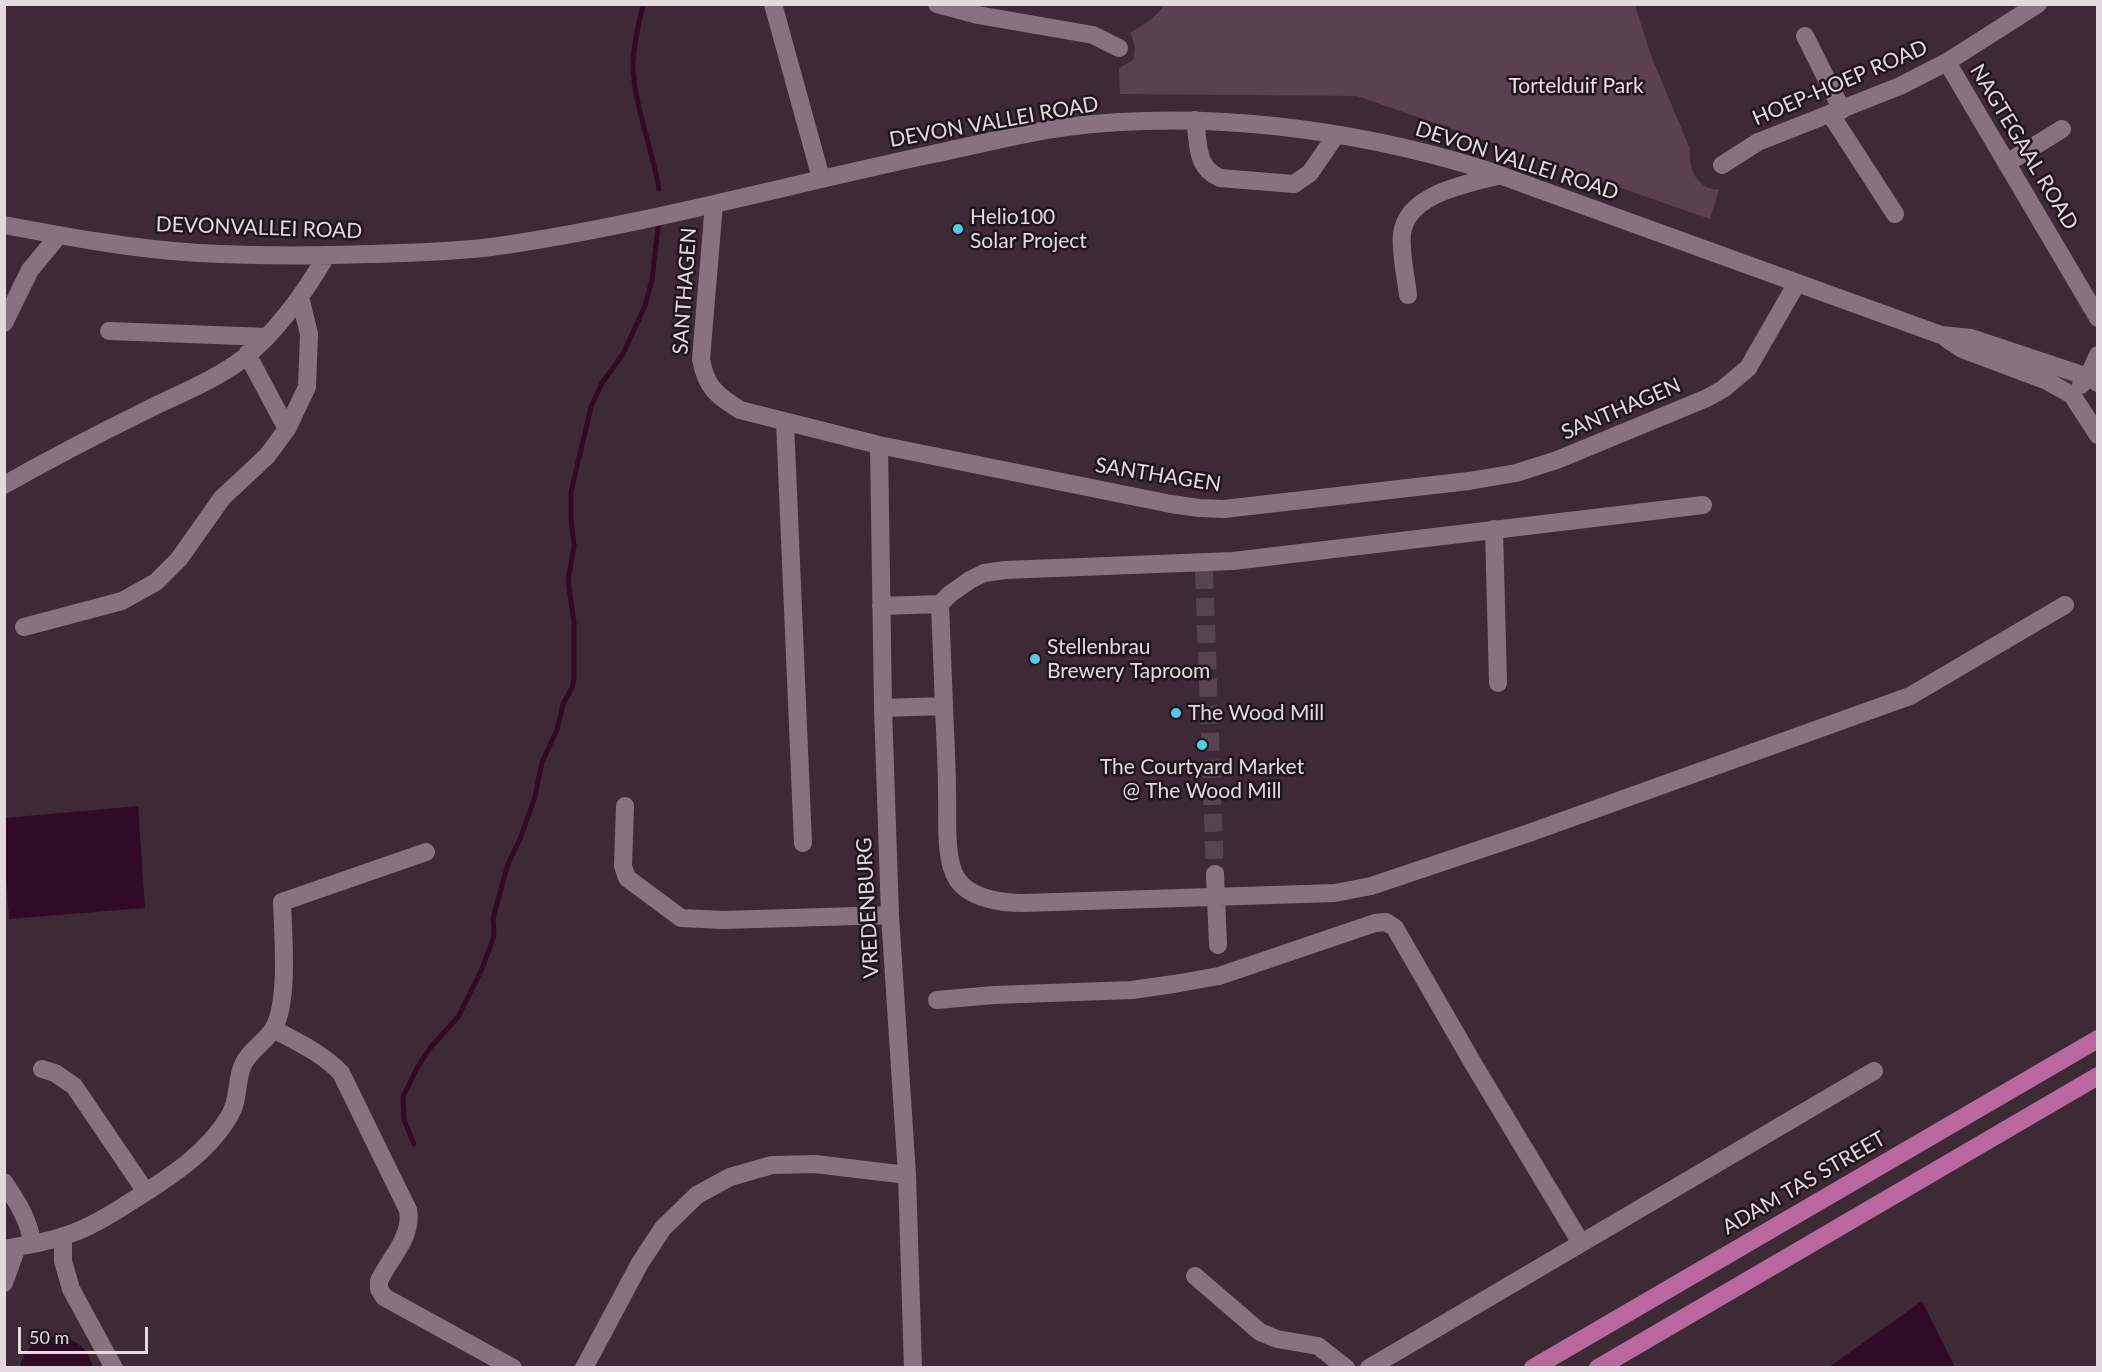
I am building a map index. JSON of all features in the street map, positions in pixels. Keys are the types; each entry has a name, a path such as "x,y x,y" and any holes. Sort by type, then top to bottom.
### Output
{"main road":[{"name":"ADAM TAS STREET","path":"1533,1368 2097,1039"},
{"path":"1598,1368 2097,1076"}],"street":[{"path":"773,4 821,178"},
{"path":"937,4 978,15 1092,35 1119,48"},
{"name":"HOEP-HOEP ROAD","path":"1722,165 1758,142 1900,86 1947,62 2038,4"},
{"path":"1805,36 1836,112 1895,214"},
{"name":"NAGTEGAAL ROAD","path":"1947,62 2097,318"},
{"path":"1195,120 1202,164 1212,175 1220,178 1294,184 1304,179 1314,168 1336,135"},
{"name":"DEVON VALLEI ROAD","path":"605,226 1063,128 1195,120 1251,123 1336,135 1426,152 1501,175 1941,335 1962,349 2045,380 2072,395 2097,435"},
{"path":"2007,162 2062,129"},
{"path":"1408,295 1402,237 1403,227 1412,210 1447,191 1501,175"},
{"name":"SANTHAGEN","path":"714,204 701,359 709,386 740,410 879,445 1171,504 1211,509 1469,481 1516,473 1557,460 1707,398 1723,389 1748,368 1797,283"},
{"name":"DEVONVALLEI ROAD","path":"4,225 59,235 197,253 327,255 429,252 513,244 605,226"},
{"path":"4,323 30,270 59,235"},
{"path":"4,484 80,442 209,379 248,354 267,337 300,297 327,255"},
{"path":"24,627 122,601 156,582 179,560 222,498 267,456 287,429 307,387 309,334 300,297"},
{"path":"109,331 267,337"},
{"name":"DEVON VALLEI ROAD","path":"1941,335 1971,338 2092,380"},
{"path":"248,354 287,429"},
{"path":"2072,395 2092,380 2097,355"},
{"path":"785,422 803,843"},
{"name":"VREDENBURG","path":"879,445 883,708 890,915 908,1175 913,1368"},
{"path":"881,606 940,604 963,584 984,573 1036,567 1204,567 1233,561 1702,505"},
{"path":"1494,529 1498,683"},
{"path":"940,604 949,854 956,879 963,886 982,897 1012,903 1335,893 1361,889 1529,833 1910,696 2065,605"},
{"path":"883,708 944,706"},
{"path":"625,806 623,866 627,878 681,918 723,920 890,915"},
{"path":"18,1246 63,1236 100,1220 169,1178 216,1135 231,1114 242,1067 273,1029 281,1001 282,902 426,852"},
{"path":"1215,874 1218,945"},
{"path":"937,1000 994,995 1132,990 1220,976 1335,935 1386,922 1395,928 1581,1243"},
{"path":"273,1029 330,1061 341,1073 408,1210 410,1222 406,1235 379,1281 379,1289 384,1297 513,1368"},
{"path":"42,1070 55,1073 74,1086 146,1192"},
{"path":"1375,1366 1874,1071"},
{"path":"584,1368 640,1263 663,1228 697,1195 730,1177 772,1165 815,1164 908,1175"},
{"path":"4,1182 25,1215 30,1229 18,1246 4,1283"},
{"path":"63,1236 63,1261 71,1289 114,1368"},
{"path":"1194,1276 1260,1332 1277,1339 1318,1346 1346,1368"}],"green space":[{"name":"Tortelduif Park","path":"1165,5 1635,5 1650,53 1690,149 1692,170 1705,186 1719,190 1710,219 1357,96 1120,94 1119,68 1133,60 1134,56 1130,33 1152,19"}],"shaded area":[{"path":"138,806 145,908 9,919 5,864 5,818"},
{"path":"1922,1301 1955,1367 1829,1367"},
{"path":"57,1336 70,1339 80,1345 91,1360 93,1367 20,1367 28,1350 44,1339"}],"waterway":[{"path":"643,4 633,70 637,100 659,189"},
{"path":"414,1144 404,1120 403,1097 430,1048 458,1017 482,969 494,936 493,918 508,864 535,797 542,762 557,730 563,704 572,688 574,623 568,580 574,546 571,492 591,407 602,383 623,354 645,306 652,280 658,227"}],"tunnel":[{"path":"1204,571 1215,874"}],"place":[{"name":"Helio100 Solar Project","path":"958,229"},
{"name":"Stellenbrau Brewery Taproom","path":"1035,659"},
{"name":"The Wood Mill","path":"1176,713"},
{"name":"The Courtyard Market @ The Wood Mill","path":"1202,745"}]}
